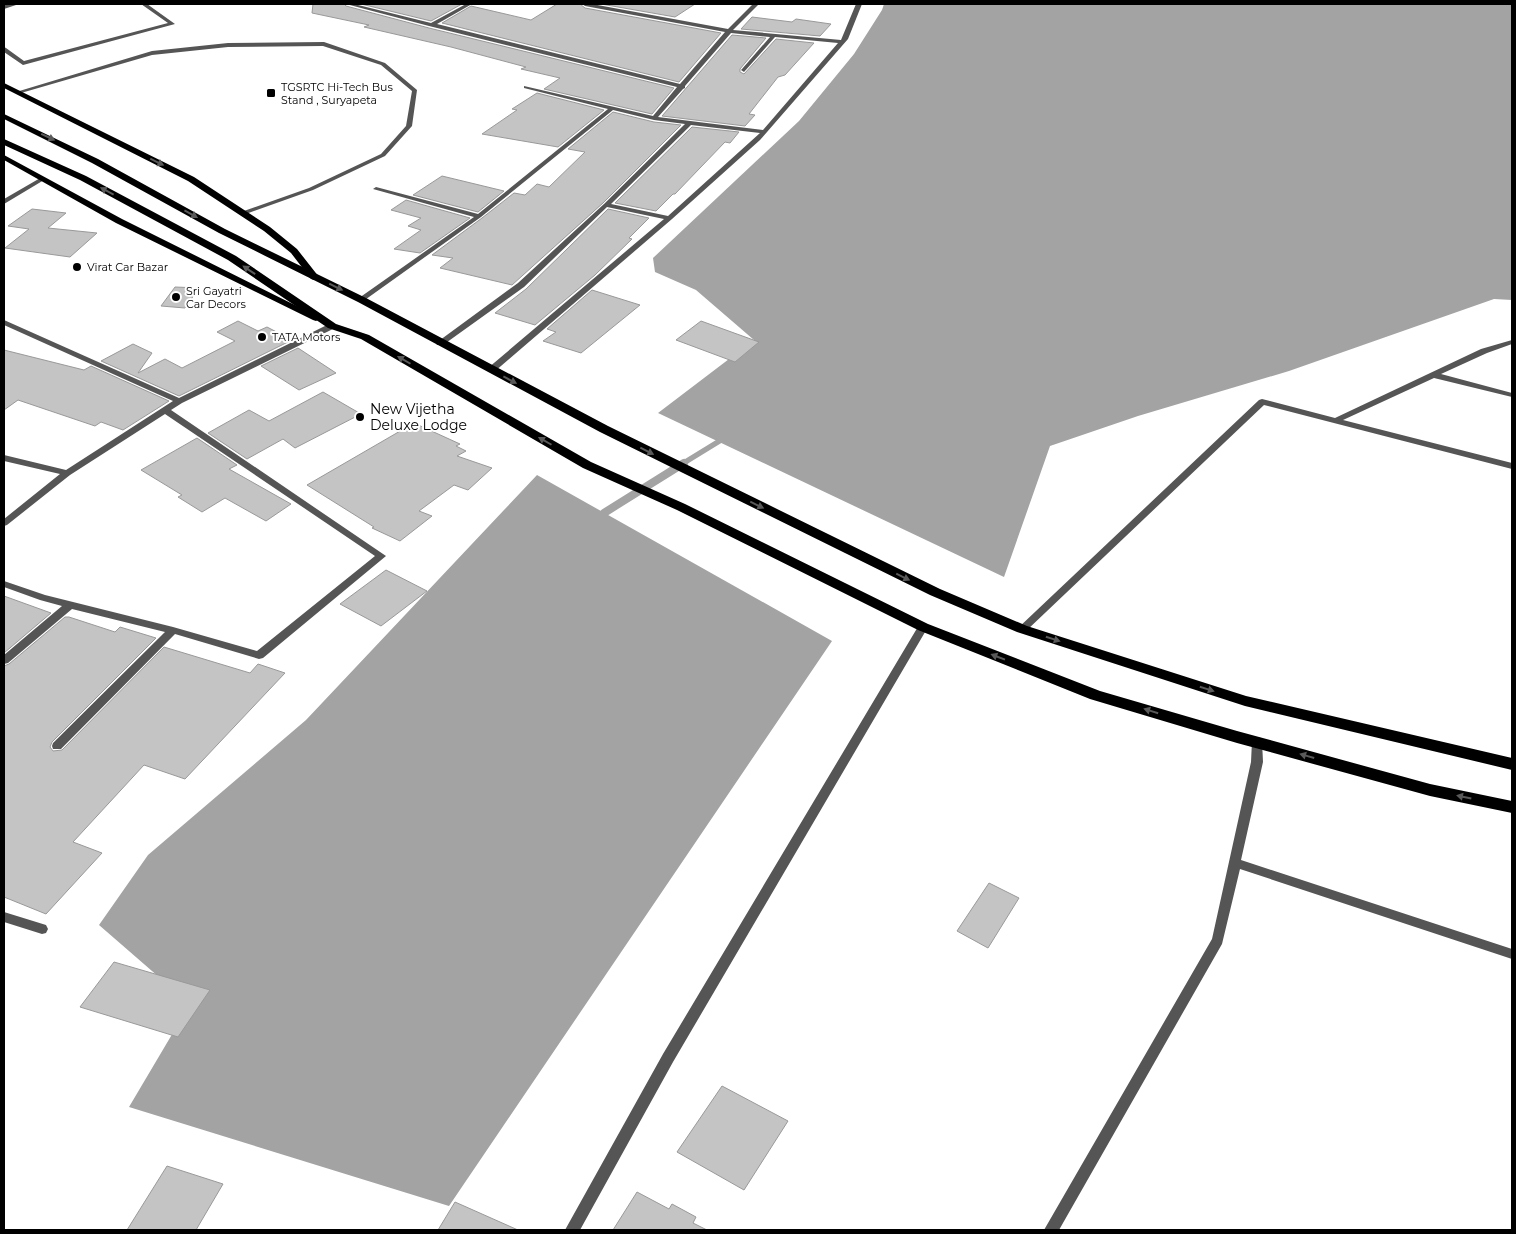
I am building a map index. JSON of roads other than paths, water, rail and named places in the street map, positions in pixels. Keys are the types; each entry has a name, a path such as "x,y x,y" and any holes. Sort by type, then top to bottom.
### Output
{"highway":[{"path":"4,116 64,145 222,231 362,300 604,429 935,592 1022,628 1245,701 1512,764"},
{"path":"4,142 83,178 232,258 332,326 365,337 587,465 681,508 923,627 1095,694 1237,737 1430,790 1512,807"}],"main road":[{"path":"4,85 191,179 267,229 294,251 314,276"},
{"path":"4,157 119,221 263,290 332,326"}],"street":[{"path":"4,7 16,4"},
{"path":"4,49 23,63 172,24 144,4"},
{"path":"349,4 683,87"},
{"path":"431,25 469,4"},
{"path":"585,4 730,30 842,42"},
{"path":"654,118 683,87 730,30 756,4"},
{"path":"491,370 670,218 764,132 846,38 859,4"},
{"path":"744,70 774,35"},
{"path":"19,92 152,53 228,45 314,44 324,44 383,64 415,91 410,126 383,155 311,189 243,213"},
{"path":"526,87 654,118 764,132"},
{"path":"362,300 479,216 611,109"},
{"path":"440,343 521,285 606,205 689,122"},
{"path":"4,202 42,179"},
{"path":"376,189 479,216"},
{"path":"606,205 670,218"},
{"path":"4,322 180,401"},
{"path":"4,523 67,474 165,410 332,326"},
{"path":"1335,421 1484,351 1512,342"},
{"path":"1434,375 1512,395"},
{"path":"1022,628 1262,402 1512,466"},
{"path":"4,584 43,598 173,630 259,655 381,556 165,410"},
{"path":"4,458 67,474"},
{"path":"4,660 70,605"},
{"path":"572,1230 668,1058 923,627"},
{"path":"57,746 173,630"},
{"path":"1051,1230 1218,940 1257,762 1257,742"},
{"path":"1236,862 1512,954"},
{"path":"4,917 42,929"}],"waterway":[{"path":"682,464 726,437"},
{"path":"604,513 684,463"}],"place":[{"name":"TGSRTC Hi-Tech Bus Stand , Suryapeta","path":"271,93"},
{"name":"Virat Car Bazar","path":"77,267"},
{"name":"Sri Gayatri Car Decors","path":"176,297"},
{"name":"TATA Motors","path":"262,337"},
{"name":"New Vijetha Deluxe Lodge","path":"360,417"}]}
